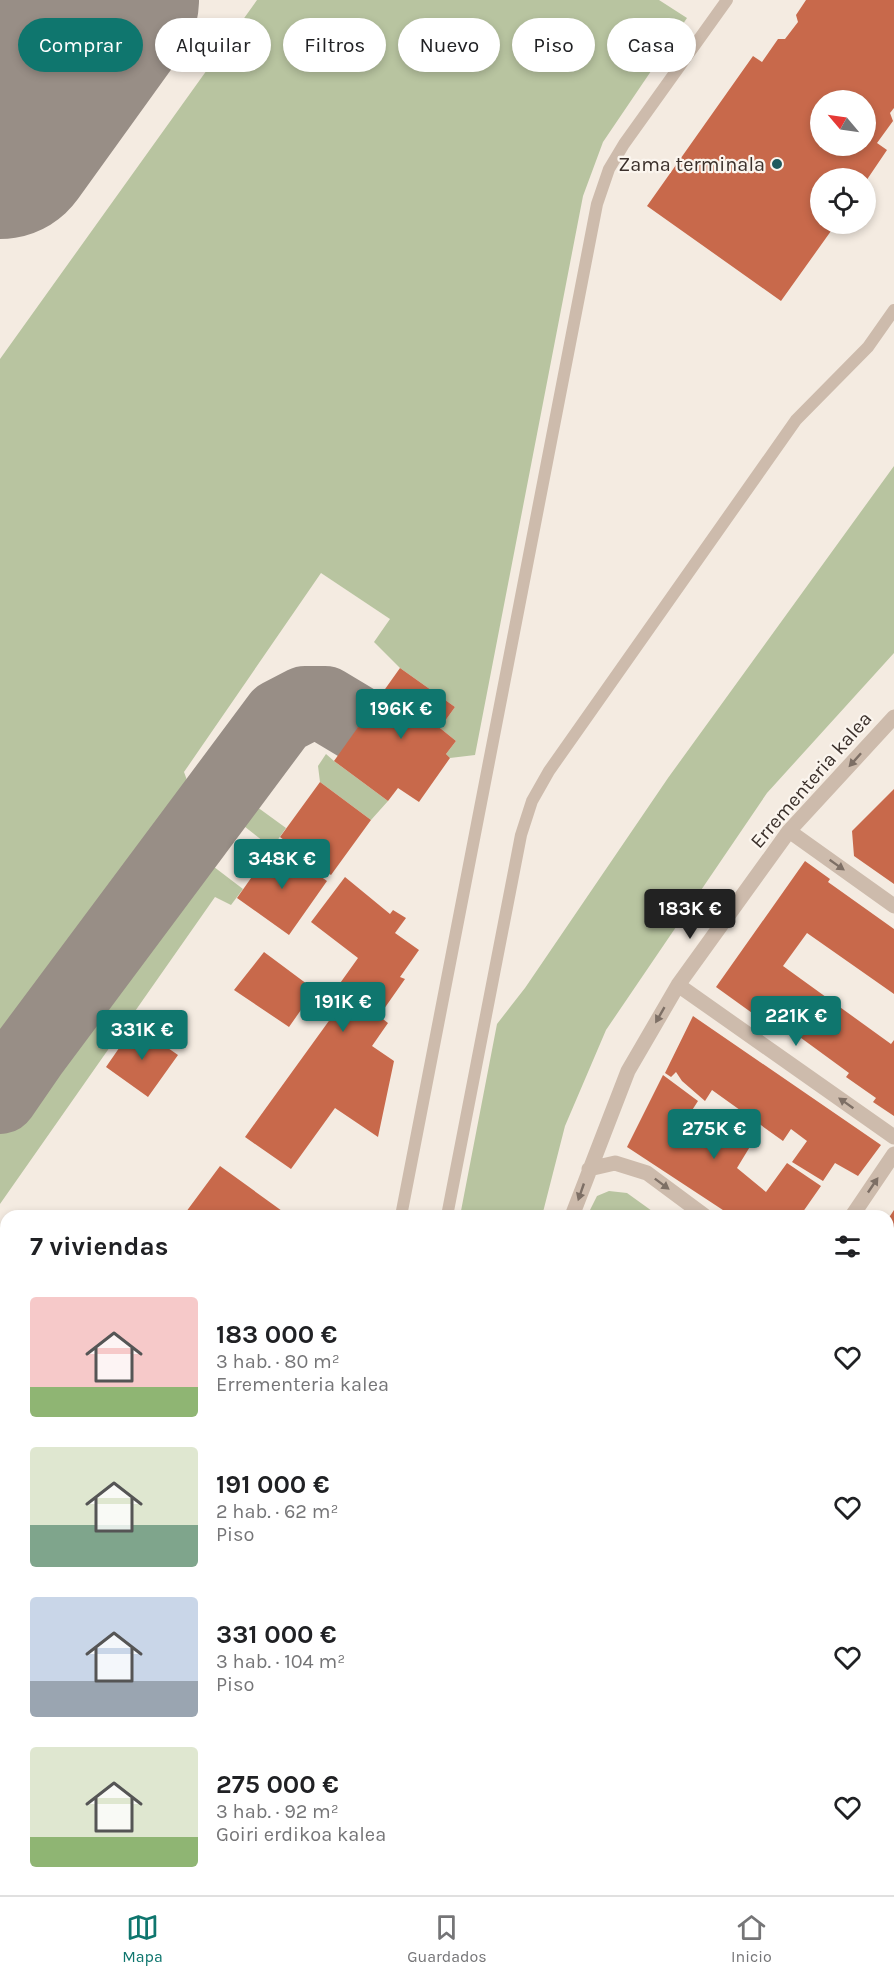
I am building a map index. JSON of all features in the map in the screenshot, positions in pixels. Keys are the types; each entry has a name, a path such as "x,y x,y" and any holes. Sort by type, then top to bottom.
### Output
{"street":[{"name":"Errementeria kalea","path":"574,1210 628,1071 678,985 789,831 894,717"},
{"path":"789,831 894,906"},
{"path":"678,985 894,1137"},
{"path":"856,1210 894,1154"},
{"path":"589,1169 615,1163 647,1173 697,1210"}],"lane":[{"path":"401,1210 597,204 609,169 624,144 727,0"},
{"path":"448,1210 521,835 532,801 549,771 796,420 868,347 894,310"}],"green space":[{"path":"257,0 659,0 687,18 607,18 607,72 650,72 603,142 583,196 475,755 450,758 446,754 456,741 440,728 455,707 400,668 374,642 390,619 321,573 184,772 195,802 0,1073 0,359 205,72 271,72 271,18 244,18"},
{"path":"894,466 894,653 767,793 606,1030 565,1126 544,1210 461,1210 497,1024 525,988 668,778"},
{"path":"326,754 388,801 371,820 320,782 318,766"},
{"path":"242,796 286,828 272,848 235,819 231,811"},
{"path":"197,854 243,889 231,905 215,897 0,1204 0,1126 43,1061"},
{"path":"609,1191 627,1193 651,1210 590,1210 597,1196"}],"building":[{"name":"Zama terminala","path":"806,0 894,0 894,108 890,113 893,121 877,143 887,150 875,168 810,168 810,234 829,234 781,301 647,206 753,56 762,62 778,39 785,39 798,22 796,15"},
{"path":"400,668 455,707 440,728 456,741 446,754 450,758 419,802 398,788 388,801 334,761"},
{"path":"320,782 371,820 331,875 280,837"},
{"path":"894,789 894,884 854,856 852,831"},
{"path":"275,844 327,881 289,935 237,898"},
{"path":"805,861 830,879 828,882 894,929 894,994 807,933 783,966 891,1044 894,1040 894,1116 873,1102 876,1098 846,1077 849,1073 771,1016 766,1023 716,987"},
{"path":"345,877 390,914 393,910 406,918 395,933 419,950 400,977 405,979 379,1016 388,1023 372,1046 394,1061 378,1137 335,1108 291,1169 245,1137 331,1018 337,1008 328,1000 358,958 311,922"},
{"path":"264,952 315,990 289,1027 234,990"},
{"path":"693,1016 881,1145 858,1176 835,1163 823,1181 792,1162 807,1141 791,1129 783,1141 712,1090 705,1101 682,1081 676,1072 671,1077 665,1073"},
{"path":"135,1025 178,1055 148,1097 106,1067"},
{"path":"663,1075 698,1101 678,1132 700,1146 721,1116 754,1140 737,1168 766,1192 787,1163 821,1186 804,1210 723,1210 627,1147"},
{"path":"220,1166 281,1210 187,1210"}],"taxiway":[{"path":"0,1096 31,1051 280,717 305,704 325,704 360,725"}],"runway":[{"path":"0,143 103,0"}],"place":[{"name":"Zama terminala","path":"777,164"}]}
